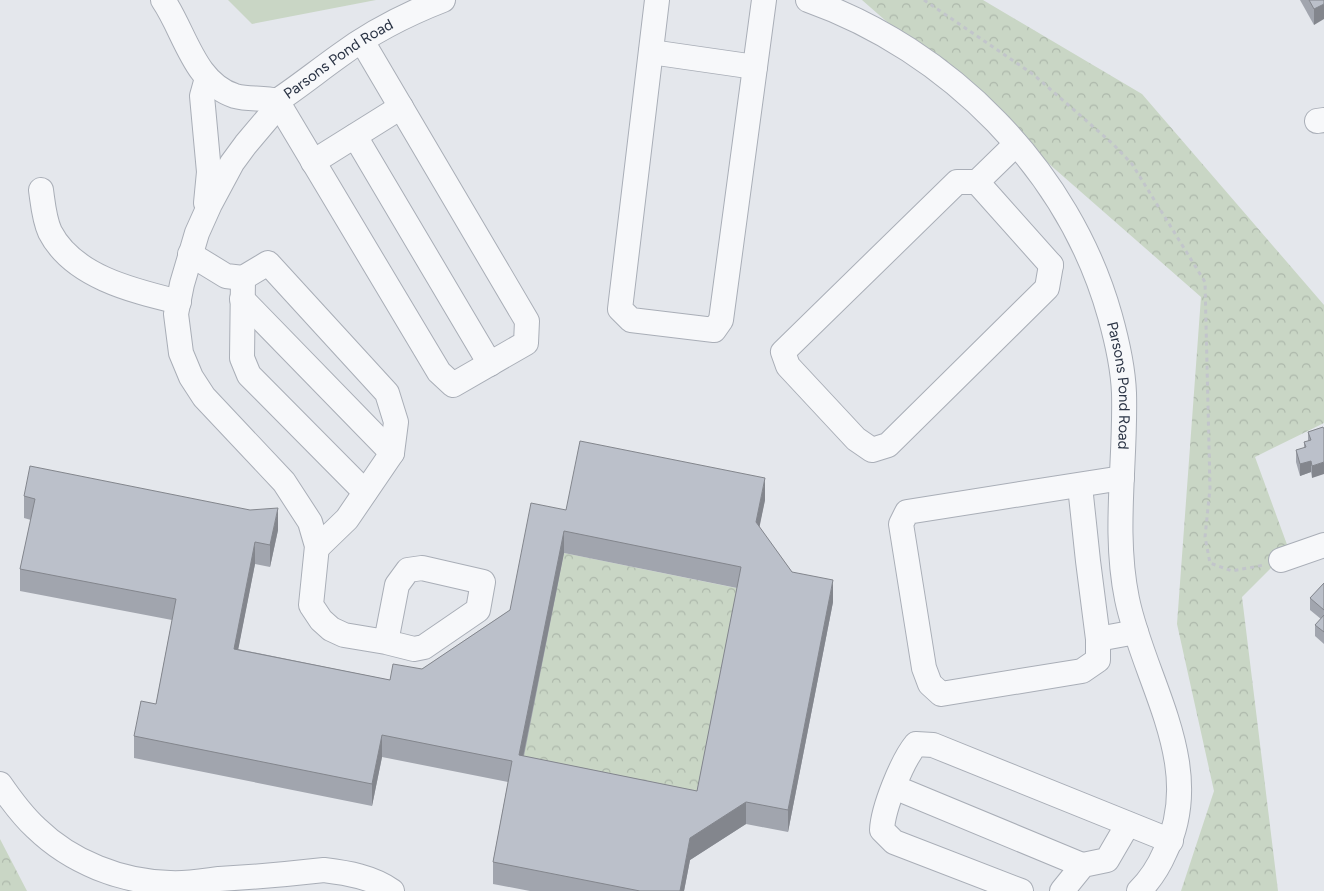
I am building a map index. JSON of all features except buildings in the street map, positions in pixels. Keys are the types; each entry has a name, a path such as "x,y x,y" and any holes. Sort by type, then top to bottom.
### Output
{"street":[{"name":"Parsons Pond Road","path":"163,0 173,14 197,65 207,78 219,88 234,95 251,99 268,99 277,102 340,55 381,29 424,7 443,0"},
{"path":"658,0 620,309 631,320 714,330 721,320 764,0"},
{"name":"Parsons Pond Road","path":"808,0 864,24 901,45 936,69 969,96 1016,144 1054,194 1073,225 1104,297 1116,339 1124,393 1120,540 1127,600 1136,632 1171,733 1178,759 1180,783 1178,813 1171,841 1159,865 1139,891"},
{"path":"277,102 439,372 453,385 526,343 528,321 362,41"},
{"path":"651,52 756,66"},
{"path":"205,215 209,172 202,96 207,78"},
{"path":"277,102 273,112 232,163 205,215 190,254 176,314 181,353 191,377 204,396 284,482 310,522 317,548 311,605 321,620 330,629 344,635 386,642"},
{"path":"313,162 402,108"},
{"path":"355,136 490,364"},
{"path":"1016,144 977,182 957,182 783,352 788,366 856,439 872,450 888,445 1047,288 1051,265"},
{"path":"977,182 1051,265"},
{"path":"41,190 43,211 50,232 72,260 108,280 179,302"},
{"path":"1051,265 1084,248"},
{"path":"190,254 242,288 392,453"},
{"path":"317,548 348,519 366,492 392,453 396,422 387,393 268,263 242,288 242,358 249,375 366,492"},
{"path":"1080,486 1098,639 1098,660 1082,671 941,694 930,684 924,668 900,524 907,512 1122,478"},
{"path":"1281,560 1324,545"},
{"path":"1098,639 1136,632"},
{"path":"1022,891 894,842 882,830 882,817 908,753 916,744 933,745 1171,841"},
{"path":"0,784 16,808 36,829 59,847 84,862 110,873 171,887 317,881 324,870 349,873 370,880 392,891"},
{"path":"894,788 1082,865 1107,860 1128,824"},
{"path":"1062,891 1082,865"}],"path":[{"path":"924,0 1034,75 1113,144 1132,164 1205,282 1210,488 1205,537 1210,563 1232,571 1254,568 1281,560"}],"green space":[{"path":"228,0 376,0 252,24"},
{"path":"862,0 983,0 1142,94 1324,305 1324,423 1255,457 1289,550 1242,597 1278,891 1181,891 1214,791 1177,624 1201,297"},
{"path":"564,553 741,589 697,813 519,777"},
{"path":"0,839 27,891 0,891"}]}
